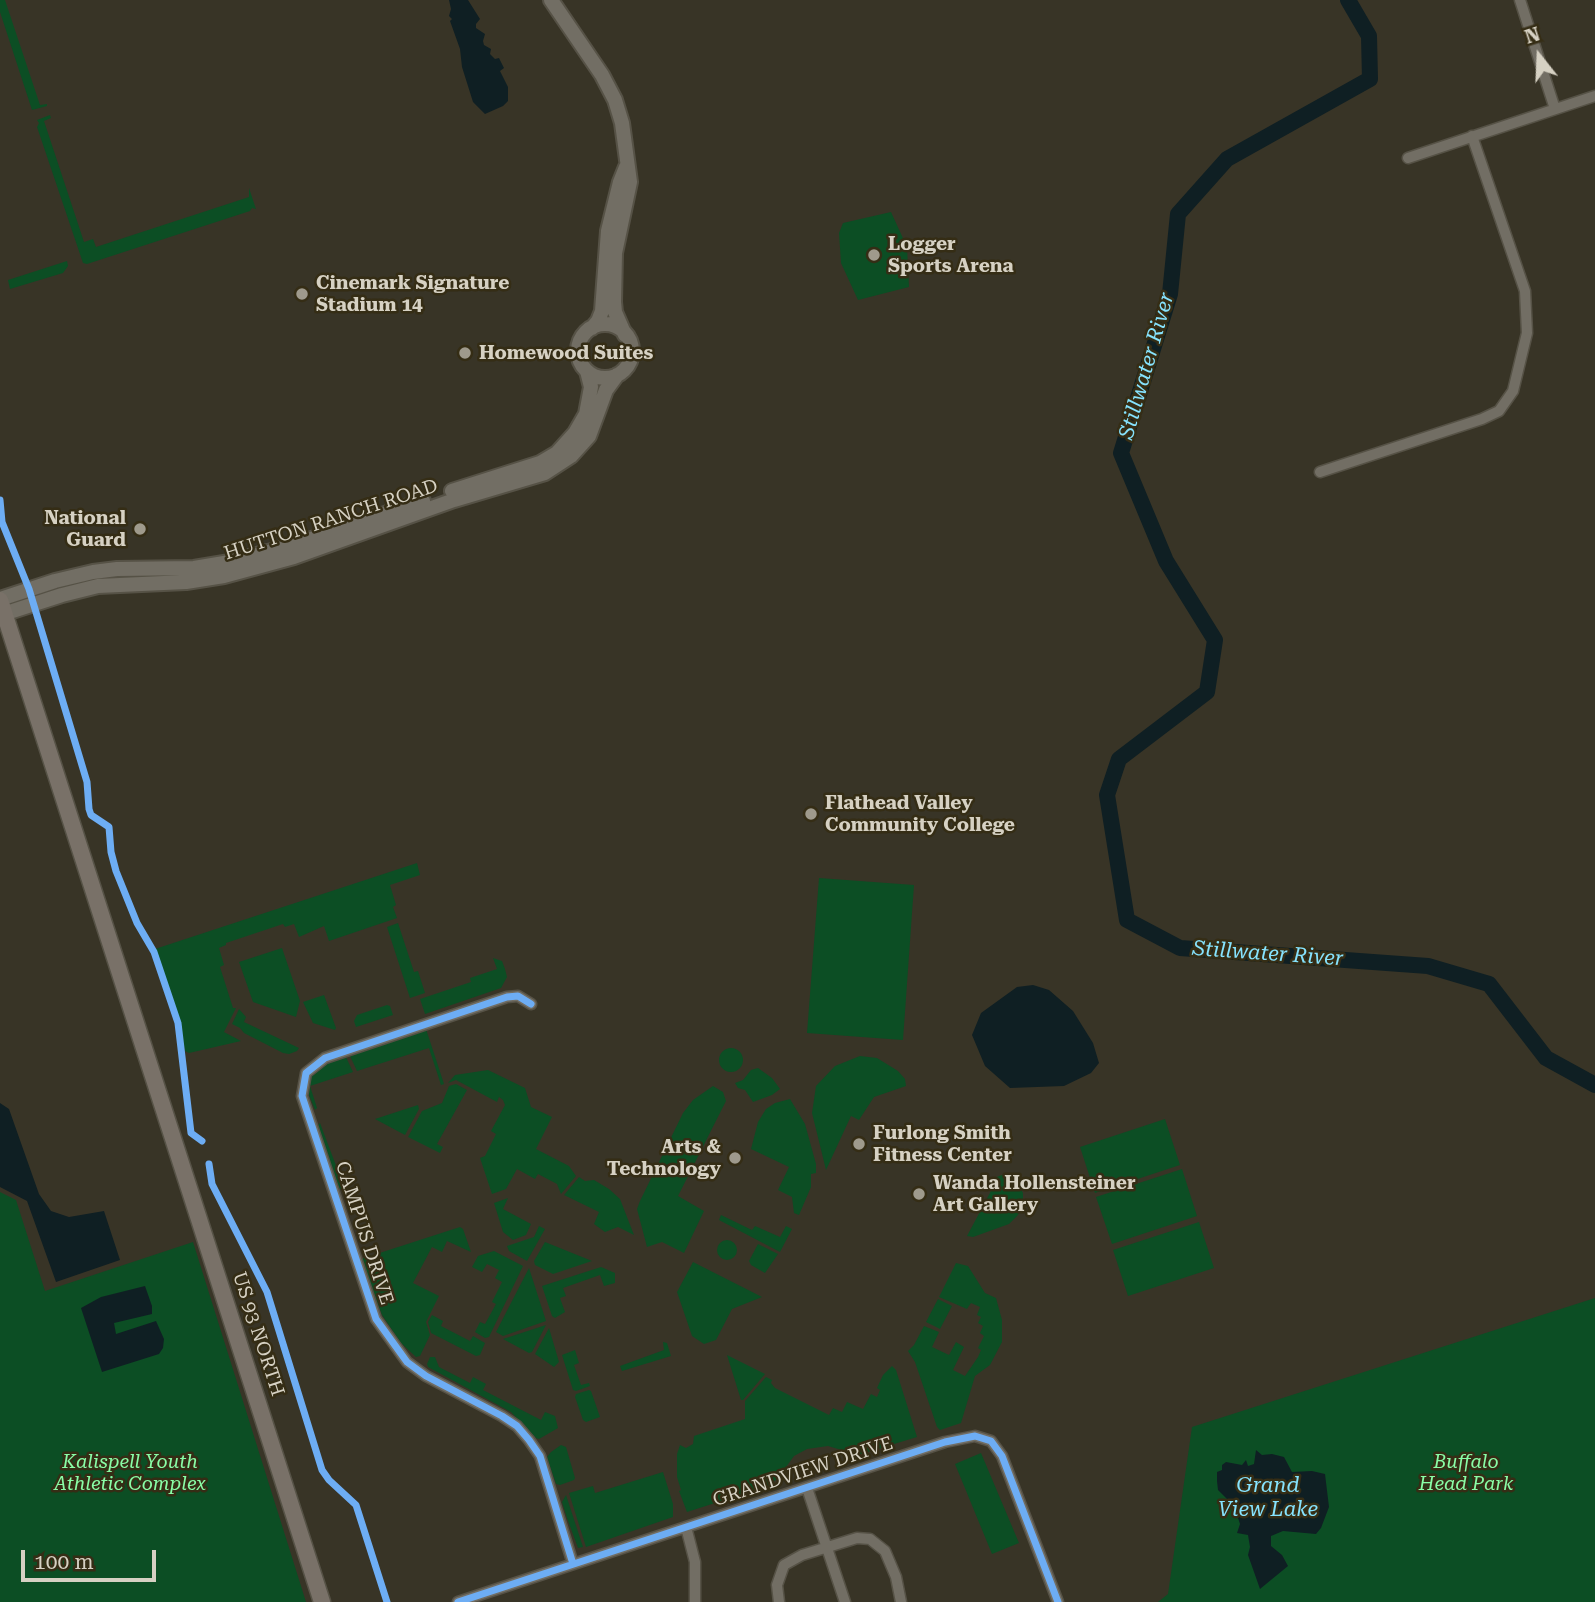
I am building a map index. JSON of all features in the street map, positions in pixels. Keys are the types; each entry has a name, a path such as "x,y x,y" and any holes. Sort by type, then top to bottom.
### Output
{"main road":[{"path":"551,0 602,75 615,100 625,141 626,167 630,182 617,238 614,283 615,312 631,346 631,354 626,368 617,375 601,378 587,371 578,357 578,349 584,334 598,321 602,311 608,231 626,167"},
{"path":"592,328 608,325 616,327 625,335"},
{"name":"HUTTON RANCH ROAD","path":"1,607 55,581 93,572 194,568 230,562 291,546 540,463 566,444 582,423 591,396 587,371"},
{"name":"HUTTON RANCH ROAD","path":"1,607 98,586 186,582 233,574 294,556 454,500 545,473 560,465 589,436 606,390 617,375"},
{"name":"US 93 NORTH","path":"1,607 322,1602"}],"street":[{"path":"1520,0 1555,109"},
{"path":"1408,158 1595,96"},
{"path":"1320,472 1482,419 1499,411 1513,391 1527,333 1525,291 1472,136"},
{"name":"CAMPUS DRIVE","path":"531,1004 518,996 507,997 332,1055 306,1073 302,1096 376,1319 407,1362 426,1376 502,1416 529,1440 540,1456 573,1564"},
{"name":"GRANDVIEW DRIVE","path":"458,1602 965,1436 983,1437 991,1441 1002,1456 1058,1602"},
{"path":"807,1488 845,1602"},
{"path":"686,1527 695,1562 695,1602"},
{"path":"779,1602 777,1585 784,1565 826,1546 857,1538 870,1539 881,1546 896,1577 901,1602"}],"green space":[{"path":"0,0 5,0 40,105 47,106 32,110 0,12"},
{"path":"50,115 51,118 44,121 84,242 93,239 96,247 249,197 249,188 256,209 252,208 250,211 87,264 83,263 37,127 37,120"},
{"name":"Logger Sports Arena","path":"891,212 907,247 909,287 858,300 841,263 839,233 843,223"},
{"path":"67,261 68,266 63,273 10,289 8,280"},
{"path":"417,863 420,875 390,885 397,918 329,941 324,926 299,937 294,924 285,927 283,924 226,943 219,948 224,965 220,967 233,1008 236,1008 224,1032 241,1041 189,1053 185,1051 176,1008 155,949"},
{"path":"819,878 914,885 903,1040 807,1033"},
{"path":"398,923 414,972 418,971 425,993 410,998 387,927"},
{"path":"282,948 300,1001 296,1017 253,1002 239,962"},
{"path":"493,958 502,961 505,969 507,977 501,988 425,1014 420,999 471,982 470,978 497,969"},
{"path":"324,995 335,1030 313,1023 303,1002"},
{"path":"387,1005 393,1015 356,1027 354,1021 357,1015"},
{"path":"239,1009 246,1017 244,1022 299,1048 297,1051 283,1053 244,1033 232,1024"},
{"path":"426,1029 444,1084 441,1085 429,1048 357,1071 349,1054"},
{"path":"731,1048 740,1051 743,1060 740,1069 731,1072 722,1069 719,1060 722,1051"},
{"path":"345,1055 353,1072 310,1086 317,1108 315,1110 307,1090 310,1074 325,1062"},
{"path":"860,1056 877,1058 898,1071 905,1079 906,1086 874,1097 859,1120 851,1116 826,1170 812,1113 816,1086 835,1066"},
{"path":"758,1068 772,1078 780,1089 753,1102 745,1090 738,1088 735,1083 743,1080 751,1070"},
{"path":"488,1070 525,1088 531,1107 552,1117 536,1149 569,1166 576,1176 561,1194 557,1184 538,1174 535,1179 517,1169 506,1189 492,1194 480,1158 485,1156 496,1134 491,1131 505,1105 499,1097 497,1102 456,1080 448,1083 455,1075"},
{"path":"456,1084 467,1090 437,1144 443,1147 440,1153 408,1137 422,1111 442,1103 449,1086"},
{"path":"713,1086 723,1092 726,1101 678,1196 704,1211 684,1253 662,1242 647,1247 637,1209 640,1201 683,1113 693,1100"},
{"path":"790,1099 805,1124 816,1164 816,1173 811,1174 811,1187 799,1215 794,1213 792,1197 778,1190 789,1167 751,1149 758,1122 766,1109"},
{"path":"418,1105 419,1109 405,1135 375,1119"},
{"path":"1165,1119 1180,1165 1095,1193 1080,1147"},
{"path":"320,1123 344,1187 341,1189 318,1125"},
{"path":"1182,1169 1197,1216 1112,1244 1096,1197"},
{"path":"1002,1175 1015,1179 1023,1193 1023,1203 1018,1215 1009,1224 973,1237 967,1236 991,1191 985,1187 989,1180"},
{"path":"579,1177 585,1181 594,1180 620,1199 634,1235 618,1227 605,1232 594,1224 599,1212 564,1195"},
{"name":"Kalispell Youth Athletic Complex","path":"0,1192 16,1200 45,1291 193,1242 306,1602 0,1602"},
{"path":"508,1198 503,1209 531,1224 526,1235 513,1240 503,1232 494,1203"},
{"path":"721,1215 752,1230 755,1226 780,1237 786,1226 792,1229 780,1252 719,1220"},
{"path":"1199,1222 1214,1268 1128,1296 1113,1250"},
{"path":"539,1226 545,1229 527,1261 509,1251 507,1246 534,1237"},
{"path":"460,1227 471,1252 447,1241 442,1252 432,1247 413,1283 439,1296 426,1322 430,1335 420,1356 416,1357 401,1343 382,1315 361,1259"},
{"path":"727,1240 734,1243 737,1250 734,1257 727,1260 720,1257 717,1250 720,1243"},
{"path":"545,1242 592,1261 553,1274 535,1265 534,1261"},
{"path":"758,1244 778,1254 765,1273 749,1261"},
{"path":"494,1251 523,1266 489,1337 485,1338 475,1332 480,1322 485,1324 496,1304 492,1302 502,1282 495,1278 499,1270 487,1264 482,1272 472,1267 478,1256"},
{"path":"693,1262 762,1297 732,1309 716,1340 704,1344 692,1336 677,1292"},
{"path":"956,1263 968,1266 985,1293 996,1298 1002,1320 1002,1342 990,1365 975,1376 961,1423 940,1430 915,1362 908,1351 924,1326 939,1332 932,1347 949,1355 956,1342 964,1347 953,1370 965,1376 978,1357 981,1350 978,1348 984,1336 980,1333 983,1326 978,1323 981,1317 977,1315 980,1307 971,1303 967,1309 939,1297"},
{"path":"601,1267 615,1273 615,1283 604,1286 600,1275 563,1288 566,1296 560,1298 565,1312 555,1318 552,1316 542,1286"},
{"path":"529,1268 546,1321 503,1336 496,1332"},
{"name":"Buffalo Head Park","path":"1595,1298 1595,1602 1158,1602 1168,1594 1192,1427"},
{"path":"938,1299 952,1306 940,1329 926,1322"},
{"path":"432,1315 443,1321 441,1326 470,1341 473,1336 485,1343 480,1355 476,1356 431,1333 428,1322"},
{"path":"546,1325 529,1353 503,1339"},
{"path":"549,1328 559,1362 554,1367 535,1354"},
{"path":"663,1342 667,1343 671,1356 622,1371 620,1366 664,1350"},
{"path":"575,1350 579,1363 574,1365 581,1385 589,1383 590,1386 576,1391 573,1390 562,1355"},
{"path":"727,1355 765,1374 743,1400 741,1400"},
{"path":"430,1357 435,1357 439,1367 470,1383 473,1377 486,1384 483,1390 541,1420 545,1412 555,1416 558,1428 539,1439 536,1438 511,1412 428,1367"},
{"path":"892,1366 896,1370 917,1437 858,1455 828,1446 807,1449 794,1456 778,1478 768,1486 687,1512 677,1477 677,1454 680,1445 686,1448 693,1444 694,1436 745,1419 745,1401 766,1377 772,1380 775,1388 829,1415 833,1408 842,1412 847,1402 863,1409 871,1394 877,1397 880,1390 877,1388 883,1375"},
{"path":"589,1390 600,1417 586,1422 575,1397 576,1394"},
{"path":"561,1445 566,1447 575,1478 560,1485 556,1484 547,1457"},
{"path":"981,1453 1019,1543 992,1554 955,1464"},
{"path":"663,1472 673,1504 673,1517 586,1547 569,1493 593,1486 595,1493"},
{"path":"566,1495 583,1547 578,1548 567,1518 562,1502"}],"water":[{"path":"449,0 468,0 480,19 476,28 485,34 484,45 491,49 490,54 495,59 499,58 504,68 500,71 508,87 508,101 485,114 473,102 450,21"},
{"path":"1033,985 1049,990 1073,1011 1093,1043 1099,1063 1091,1073 1064,1086 1010,1088 985,1066 972,1035 981,1013 1017,987"},
{"path":"0,1103 9,1109 39,1194 51,1211 69,1217 104,1211 120,1260 56,1282 27,1201 0,1187"},
{"path":"145,1286 152,1314 114,1323 116,1334 156,1321 164,1339 163,1348 159,1354 102,1372 81,1308 101,1297"},
{"name":"Grand View Lake","path":"1256,1450 1262,1455 1284,1457 1292,1472 1312,1471 1325,1474 1329,1507 1316,1534 1283,1531 1271,1536 1271,1546 1282,1555 1288,1566 1260,1589 1248,1555 1248,1535 1237,1533 1240,1524 1234,1506 1218,1490 1217,1481 1217,1472 1222,1470 1222,1465 1226,1462 1242,1465 1246,1460 1248,1466 1254,1464"}],"waterway":[{"name":"Stillwater River","path":"1348,0 1369,36 1370,79 1227,159 1178,214 1170,294 1121,453 1166,561 1215,640 1207,692 1119,759 1107,795 1127,920 1180,948 1428,966 1489,984 1546,1058 1595,1085"}],"cycle path":[{"path":"0,500 2,522 29,589 87,782 91,815 109,827 116,871 137,923 154,952 178,1023 191,1133 202,1141"},
{"path":"531,1004 518,996 507,997 325,1058 306,1073 302,1096 376,1319 407,1362 426,1376 502,1416 517,1426 529,1440 540,1456 573,1564"},
{"path":"209,1164 212,1184 267,1292 322,1470 356,1505 387,1602"},
{"path":"458,1602 945,1442 975,1436 991,1441 1002,1456 1058,1602"}],"place":[{"name":"Logger Sports Arena","path":"874,255"},
{"name":"Cinemark Signature Stadium 14","path":"302,294"},
{"name":"Homewood Suites","path":"465,353"},
{"name":"National Guard","path":"140,529"},
{"name":"Flathead Valley Community College","path":"811,814"},
{"name":"Furlong Smith Fitness Center","path":"859,1144"},
{"name":"Arts & Technology","path":"735,1158"},
{"name":"Wanda Hollensteiner Art Gallery","path":"919,1194"}]}
